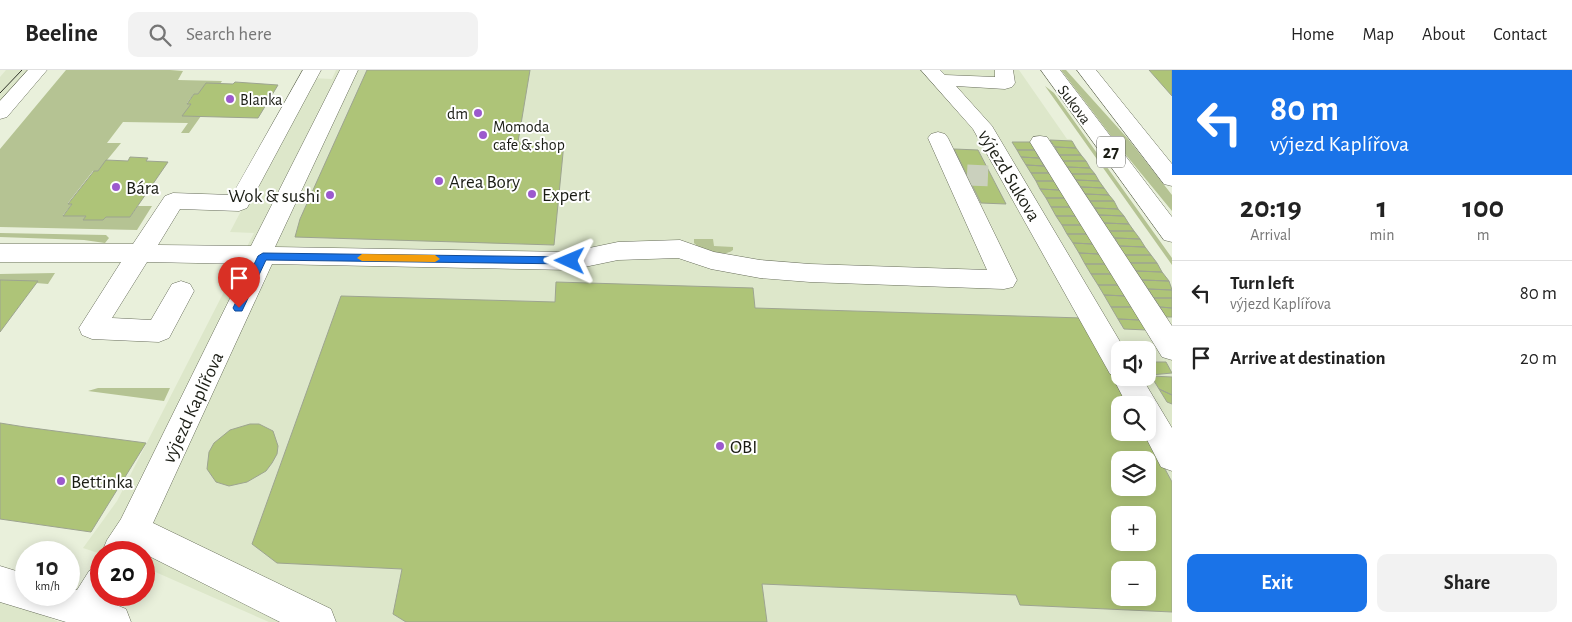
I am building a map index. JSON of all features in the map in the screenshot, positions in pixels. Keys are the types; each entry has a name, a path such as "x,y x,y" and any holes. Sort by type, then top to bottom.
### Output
{"street":[{"path":"0,88 17,70"},
{"path":"0,113 38,70"},
{"path":"181,291 159,331 92,328 173,201 239,203 312,70"},
{"name":"výjezd Kaplířova","path":"126,541 263,256 262,249 265,240 348,70"},
{"name":"Sukova","path":"1050,70 1172,234"},
{"name":"Sukova","path":"1086,70 1172,179"},
{"path":"935,75 1004,76"},
{"name":"výjezd Sukova","path":"935,75 982,126 1001,176 1077,289 1111,350"},
{"path":"0,253 140,253 570,261 618,251 680,249 711,260 760,269 810,273 1004,280 961,175 938,138"},
{"path":"1040,142 1172,349"},
{"path":"1156,428 1172,457"},
{"path":"155,553 318,622"},
{"path":"0,584 15,589"}],"shaded area":[{"path":"6,70 29,70 0,101 0,77"},
{"name":"Area Bory","path":"336,70 1019,70 1067,139 1071,139 1172,286 1172,622 269,622 155,572 155,541 90,541 90,550 83,548 117,501 254,233 230,232 311,78 332,79"},
{"path":"0,598 15,604 15,606 20,606 59,622 0,622"}],"green space":[{"path":"66,70 170,70 183,71 178,80 222,81 220,84 194,94 187,103 191,104 201,116 189,133 181,133 188,123 123,122 107,143 121,143 98,171 93,171 68,203 72,204 63,215 86,216 84,220 103,220 106,217 130,217 138,206 152,206 137,230 0,227 0,149"},
{"path":"1061,70 1066,70 1129,140 1172,195 1172,211 1121,149"},
{"path":"1045,86 1054,93 1172,258 1172,265"},
{"path":"0,233 106,235 109,238 105,243 84,240 0,237"},
{"path":"694,239 713,239 714,246 733,247 733,250 724,254 713,253 698,246 694,243"},
{"path":"55,273 48,284 0,280 0,274"},
{"path":"98,388 170,388 164,401 88,391"}],"building":[{"name":"Area Bory","path":"367,70 530,70 518,142 564,143 554,245 295,237 300,219"},
{"path":"1149,70 1172,70 1172,96"},
{"name":"Blanka","path":"235,82 278,85 258,118 182,116 191,104 187,104 194,94 198,94 206,83 233,84"},
{"path":"1050,140 1072,141 1076,148 1055,147"},
{"path":"1012,142 1030,142 1035,150 1017,150"},
{"path":"1055,147 1076,148 1081,155 1059,155"},
{"path":"954,149 978,150 1006,204 981,203"},
{"path":"1017,150 1035,150 1039,158 1021,157"},
{"path":"1059,155 1081,155 1086,161 1063,161"},
{"name":"Bára","path":"130,157 148,158 146,161 168,162 130,217 106,217 103,220 83,220 86,216 63,216 72,204 68,204 94,171 98,171 106,160 128,161"},
{"path":"1021,157 1039,158 1044,166 1026,165"},
{"path":"1063,161 1086,161 1090,168 1067,167"},
{"path":"1026,165 1044,166 1049,173 1031,173"},
{"path":"1067,167 1090,168 1095,174 1072,174"},
{"path":"1031,173 1049,173 1054,181 1036,181"},
{"path":"1072,174 1095,174 1099,181 1076,180"},
{"path":"1076,180 1099,181 1104,188 1081,187"},
{"path":"1036,181 1054,181 1059,190 1040,189"},
{"path":"1081,187 1104,188 1109,195 1085,194"},
{"path":"1040,189 1059,190 1065,198 1046,198"},
{"path":"1085,194 1109,195 1114,201 1090,201"},
{"path":"1046,198 1065,198 1070,207 1051,207"},
{"path":"1090,201 1114,201 1118,209 1095,208"},
{"path":"1051,207 1070,207 1076,216 1056,216"},
{"path":"1095,208 1118,209 1124,216 1099,215"},
{"path":"1099,215 1124,216 1129,224 1104,223"},
{"path":"1056,216 1076,216 1082,225 1062,225"},
{"path":"1104,223 1129,224 1134,231 1109,231"},
{"path":"1062,225 1082,225 1087,234 1067,234"},
{"path":"1109,231 1134,231 1140,239 1115,238"},
{"path":"1067,234 1087,234 1093,244 1073,243"},
{"path":"1115,238 1140,239 1145,247 1119,246"},
{"path":"1073,243 1093,244 1099,254 1079,253"},
{"path":"1119,246 1145,247 1151,255 1125,255"},
{"path":"1079,253 1099,254 1106,264 1085,264"},
{"path":"1125,255 1151,255 1157,263 1130,263"},
{"path":"1130,263 1157,263 1162,272 1136,271"},
{"path":"1085,264 1106,264 1112,274 1091,274"},
{"path":"1136,271 1162,272 1169,281 1142,280"},
{"path":"1091,274 1112,274 1119,285 1098,285"},
{"path":"0,280 38,281 0,332"},
{"path":"1142,280 1169,281 1172,290 1148,289"},
{"name":"OBI","path":"556,282 753,288 755,308 1082,318 1111,371 1111,386 1120,386 1125,396 1111,396 1111,441 1150,441 1155,451 1111,451 1111,496 1156,496 1156,452 1172,482 1172,612 1020,605 1016,595 762,584 767,622 406,622 393,614 402,569 277,563 252,544 341,296 555,302"},
{"path":"1098,285 1119,285 1126,296 1104,295"},
{"path":"1148,289 1172,290 1172,298 1154,298"},
{"path":"1104,295 1126,296 1133,307 1111,307"},
{"path":"1154,298 1172,298 1172,308 1160,307"},
{"path":"1111,307 1133,307 1140,320 1118,319"},
{"path":"1160,307 1172,308 1172,317 1166,317"},
{"path":"1118,319 1140,320 1147,330 1124,329"},
{"path":"1156,362 1166,362 1172,373 1156,375"},
{"path":"1156,376 1172,377 1172,395 1159,389 1156,384"},
{"path":"1159,389 1172,395 1172,404 1167,402"},
{"name":"Bettinka","path":"0,423 146,443 91,532 0,519"},
{"path":"250,424 259,424 273,431 278,446 277,454 272,463 266,471 247,482 229,486 216,482 207,469 209,452 214,443 230,430"}],"tunnel":[{"path":"967,175 991,176"}],"tram line":[{"path":"0,93 22,70"}],"slow traffic":[{"path":"362,258 435,259"}],"place":[{"name":"Blanka","path":"230,99"},
{"name":"dm","path":"478,113"},
{"name":"Momoda cafe & shop","path":"483,135"},
{"name":"Area Bory","path":"439,181"},
{"name":"Bára","path":"116,187"},
{"name":"Expert","path":"532,194"},
{"name":"Wok & sushi","path":"330,195"},
{"name":"OBI","path":"720,446"},
{"name":"Bettinka","path":"61,481"}],"route":[{"path":"239,308 263,256 570,261"}]}
